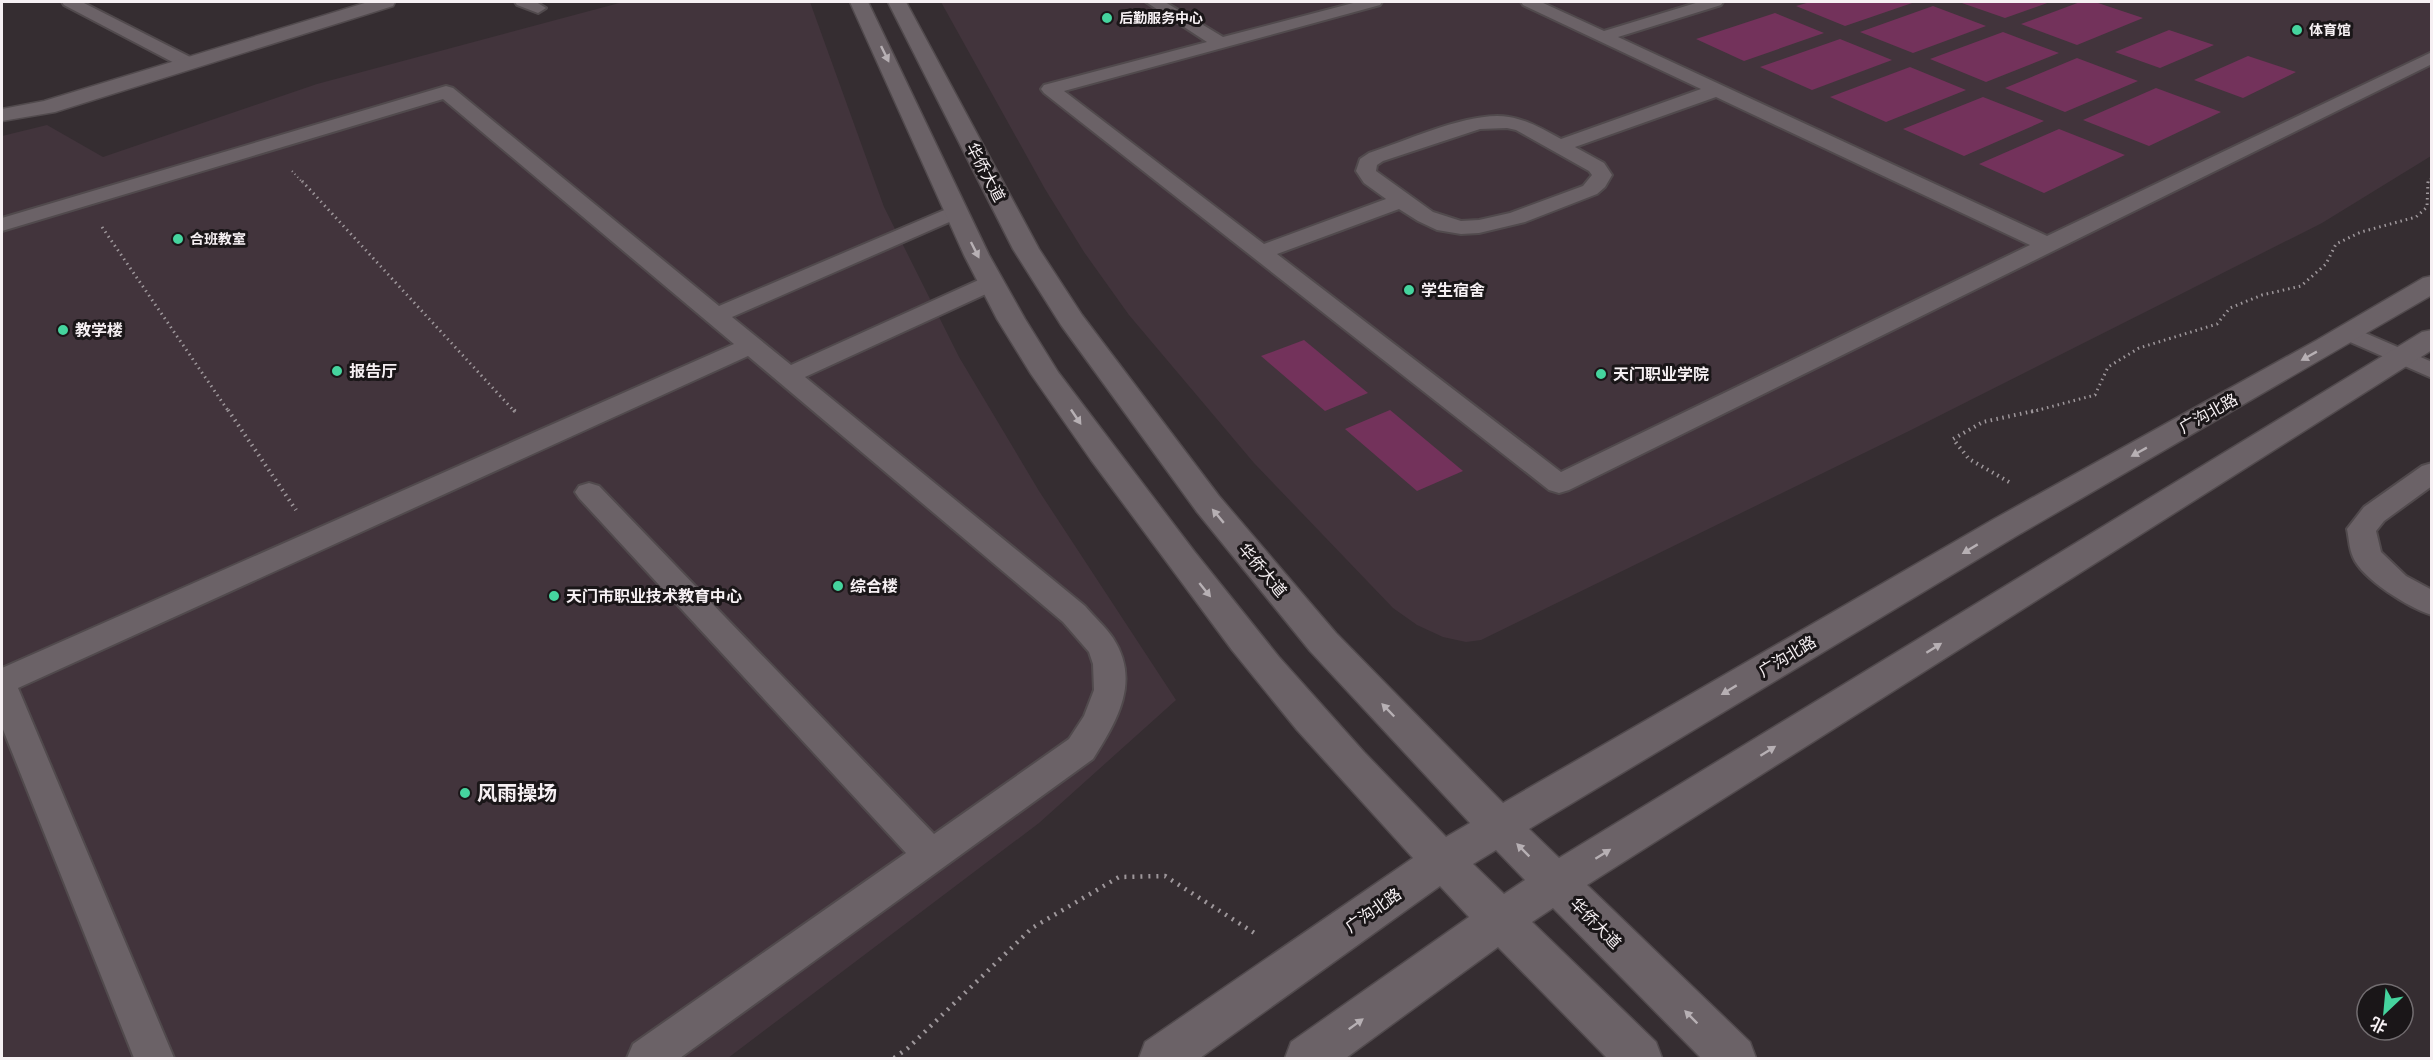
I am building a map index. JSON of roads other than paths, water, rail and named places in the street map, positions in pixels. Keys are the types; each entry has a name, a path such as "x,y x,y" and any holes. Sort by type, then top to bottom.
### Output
{"street":[{"path":"313,2 343,15"},
{"path":"2,115 46,107 386,2"},
{"path":"859,2 892,68 956,212 991,283 1032,352 1089,435 1199,583 1310,718 1443,861 1639,1059"},
{"name":"华侨大道","path":"897,2 1026,249 1071,319 1208,504 1323,642 1499,826 1732,1059"},
{"name":"广沟北路","path":"1162,1059 1443,861 1499,826 2047,504 2432,284"},
{"path":"1308,1059 1500,920 1556,883 2416,364 2432,338"}],"lane":[{"path":"69,2 188,63"},
{"path":"523,2 538,8"},
{"path":"1154,2 1221,43"},
{"path":"1374,2 1050,89 1559,484 2432,57"},
{"path":"1529,2 2048,245"},
{"path":"1604,36 1715,2"},
{"path":"1559,146 1717,90"},
{"path":"2,225 446,92 1074,614 1103,649 1113,679 1104,713 1081,749 647,1059"},
{"path":"1491,122 1523,126 1597,167 1602,175 1598,183 1590,190 1484,228 1445,225 1430,219 1402,200 1371,179 1366,171 1367,163 1376,157 1478,123 1491,122"},
{"path":"1260,253 1402,200"},
{"path":"716,316 956,212"},
{"path":"788,376 991,283"},
{"path":"2349,333 2416,364"},
{"path":"2,681 751,346"},
{"path":"2432,472 2374,514 2361,530 2367,556 2395,584 2432,604"},
{"path":"589,492 932,856"},
{"path":"2,688 154,1059"}],"place":[{"name":"后勤服务中心","path":"1107,18"},
{"name":"体育馆","path":"2297,30"},
{"name":"合班教室","path":"178,239"},
{"name":"学生宿舍","path":"1409,290"},
{"name":"教学楼","path":"63,330"},
{"name":"报告厅","path":"337,371"},
{"name":"天门职业学院","path":"1601,374"},
{"name":"综合楼","path":"838,586"},
{"name":"天门市职业技术教育中心","path":"554,596"},
{"name":"风雨操场","path":"465,793"}]}
